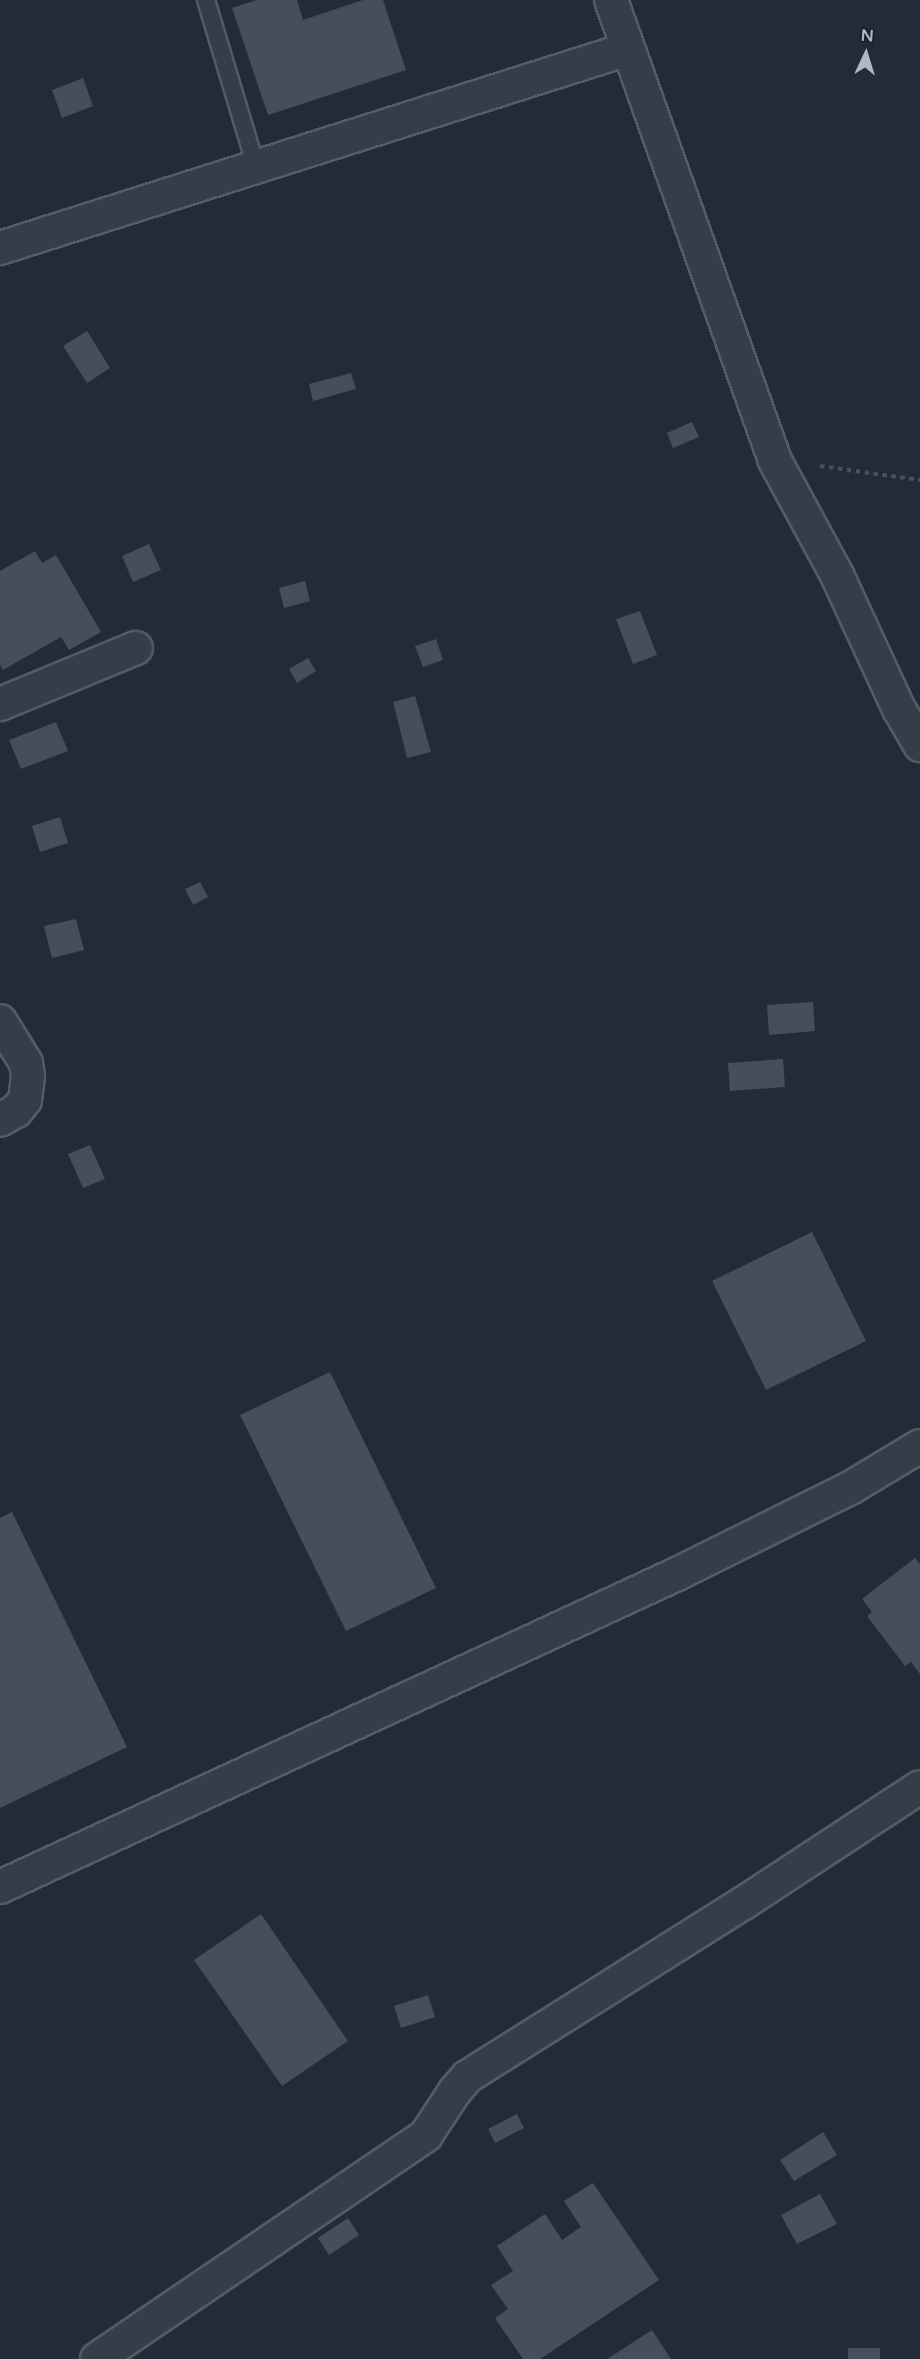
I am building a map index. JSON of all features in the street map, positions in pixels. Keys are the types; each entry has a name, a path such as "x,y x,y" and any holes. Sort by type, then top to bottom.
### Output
{"street":[{"path":"611,0 774,459 837,575 899,709 920,745"},
{"path":"0,248 628,49"},
{"path":"0,704 136,648"},
{"path":"0,1021 26,1063 28,1076 25,1100 16,1111 0,1120"},
{"path":"0,1887 677,1574 852,1487 920,1446"},
{"path":"97,2359 426,2135 454,2091 467,2077 745,1902 920,1787"}],"lane":[{"path":"206,0 256,167"}],"path":[{"path":"774,459 920,480"}],"building":[{"path":"257,0 297,0 303,20 363,0 383,0 406,70 268,115 232,8"},
{"path":"83,78 93,106 62,118 52,90"},
{"path":"87,331 110,368 87,383 63,346"},
{"path":"351,373 356,389 313,401 309,384"},
{"path":"692,422 699,437 673,448 667,433"},
{"path":"149,544 161,570 133,582 122,556"},
{"path":"35,551 42,563 56,555 101,632 69,650 61,637 3,670 0,665 0,571"},
{"path":"305,581 310,601 284,608 279,588"},
{"path":"640,611 657,655 633,664 616,619"},
{"path":"436,639 443,660 423,667 415,646"},
{"path":"308,658 316,671 297,683 289,669"},
{"path":"415,696 431,752 407,758 393,702"},
{"path":"56,722 68,751 21,769 9,740"},
{"path":"60,817 68,843 40,852 32,826"},
{"path":"200,882 208,897 193,905 185,889"},
{"path":"76,919 84,950 52,958 44,926"},
{"path":"813,1002 815,1031 769,1035 767,1005"},
{"path":"783,1059 785,1087 730,1091 728,1063"},
{"path":"90,1145 105,1179 83,1188 68,1154"},
{"path":"812,1232 866,1341 766,1390 712,1281"},
{"path":"330,1372 436,1588 346,1631 240,1415"},
{"path":"12,1512 127,1747 0,1808 0,1518"},
{"path":"915,1558 920,1564 920,1674 911,1662 905,1666 867,1616 872,1612 862,1599"},
{"path":"261,1914 348,2041 282,2086 194,1960"},
{"path":"428,1995 435,2017 401,2028 394,2006"},
{"path":"517,2114 524,2128 495,2143 488,2129"},
{"path":"823,2132 837,2155 794,2181 780,2160"},
{"path":"593,2183 659,2280 540,2359 523,2359 495,2318 508,2309 491,2285 513,2271 497,2246 545,2214 562,2240 581,2227 564,2201"},
{"path":"820,2194 837,2224 797,2244 781,2215"},
{"path":"348,2218 359,2235 329,2255 318,2238"},
{"path":"652,2330 671,2359 607,2359"},
{"path":"848,2348 880,2348 880,2359 848,2359"}]}
